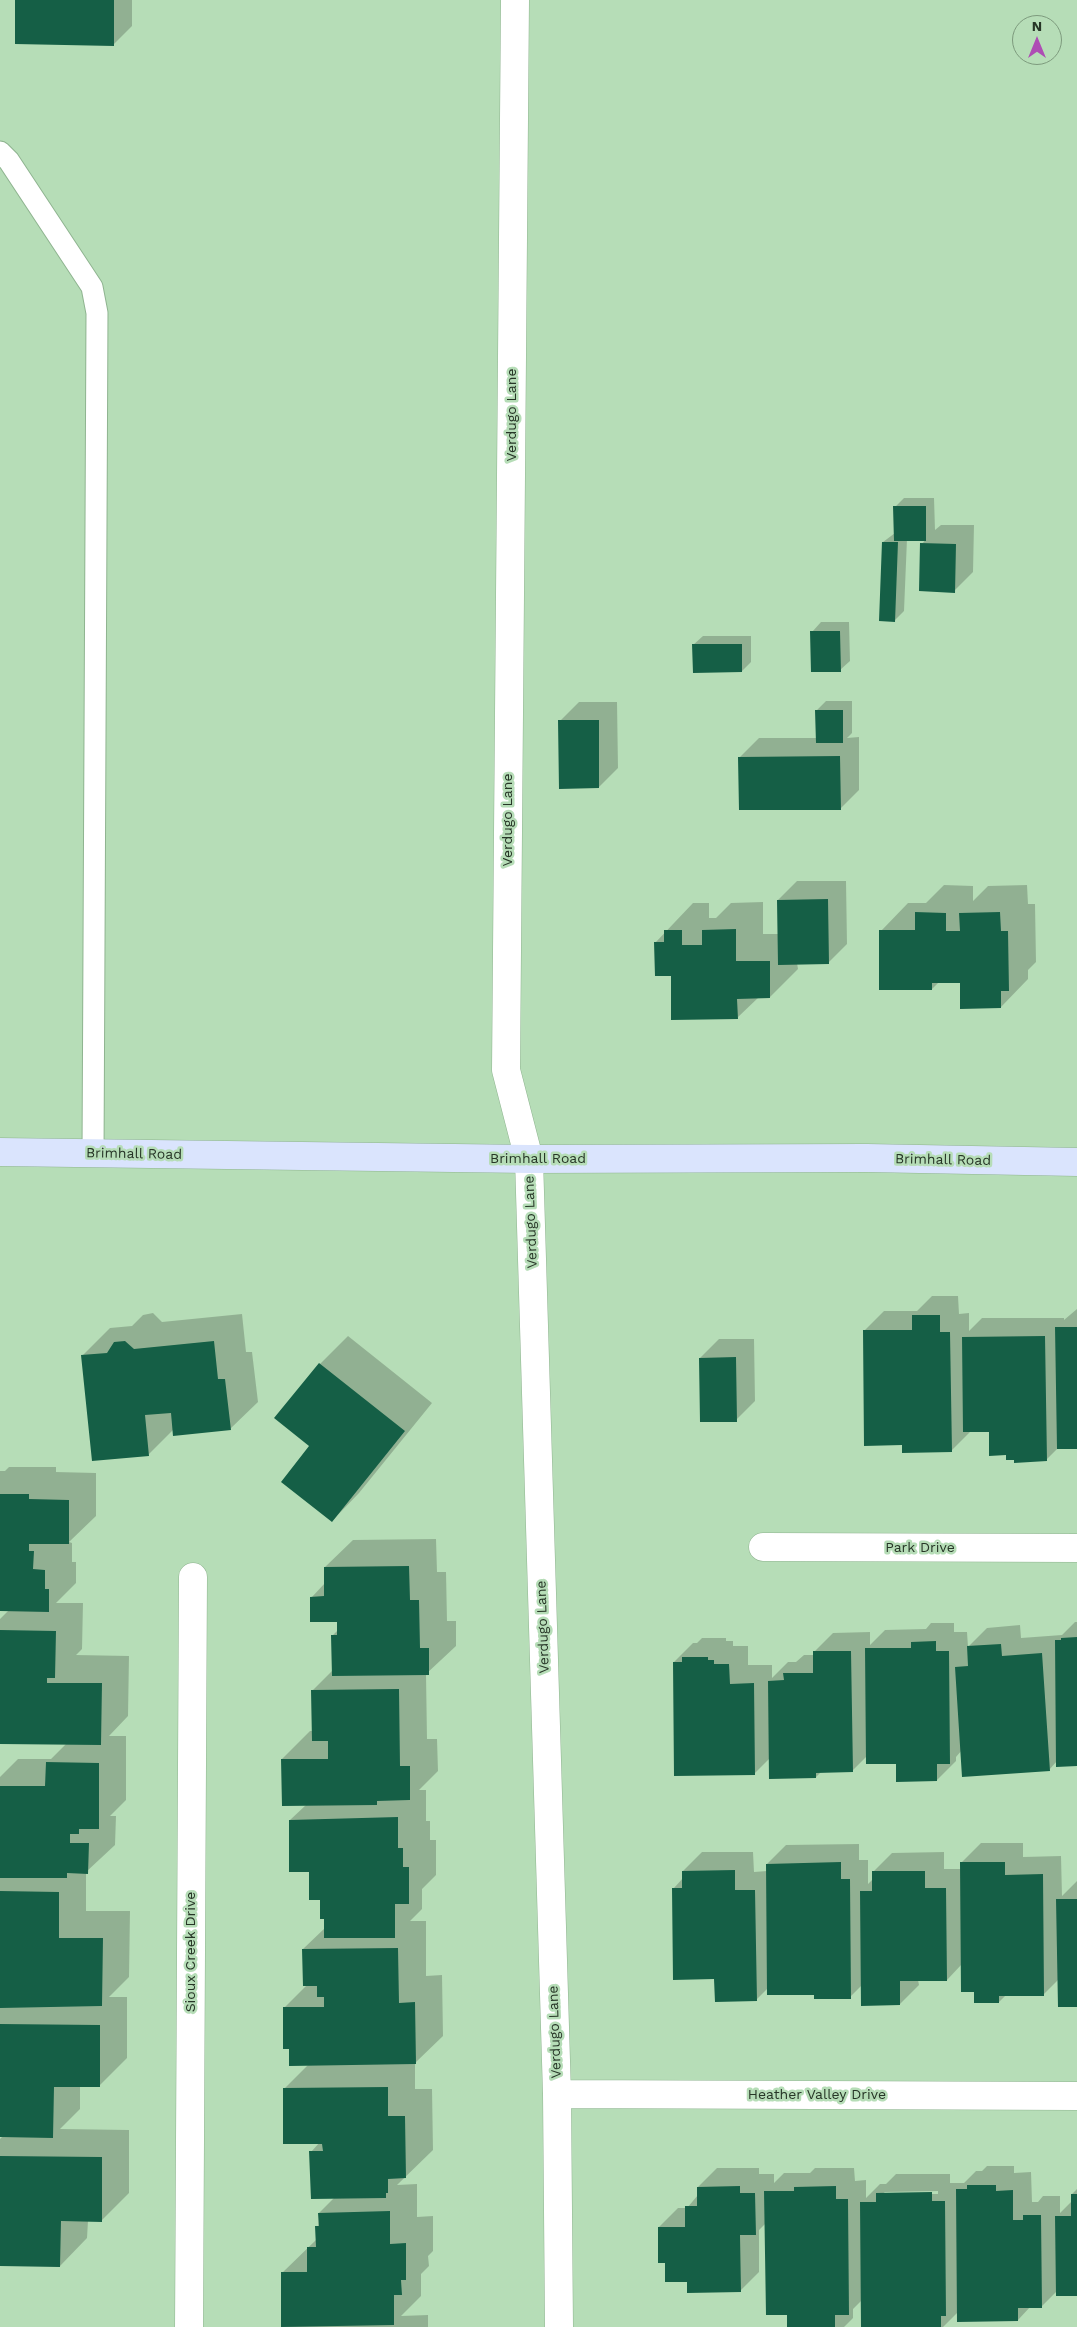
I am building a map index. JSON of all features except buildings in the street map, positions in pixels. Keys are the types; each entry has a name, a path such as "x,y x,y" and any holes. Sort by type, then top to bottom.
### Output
{"street":[{"name":"Verdugo Lane","path":"515,0 506,1070 529,1159 557,2094 559,2327"},
{"name":"Brimhall Road","path":"0,1152 529,1159 867,1158 1077,1162"},
{"name":"Park Drive","path":"763,1547 1077,1548"},
{"name":"Sioux Creek Drive","path":"190,2327 193,1577"},
{"name":"Heather Valley Drive","path":"557,2094 1077,2096"}],"lane":[{"path":"0,152 9,161 92,287 97,313 94,1154"}]}
